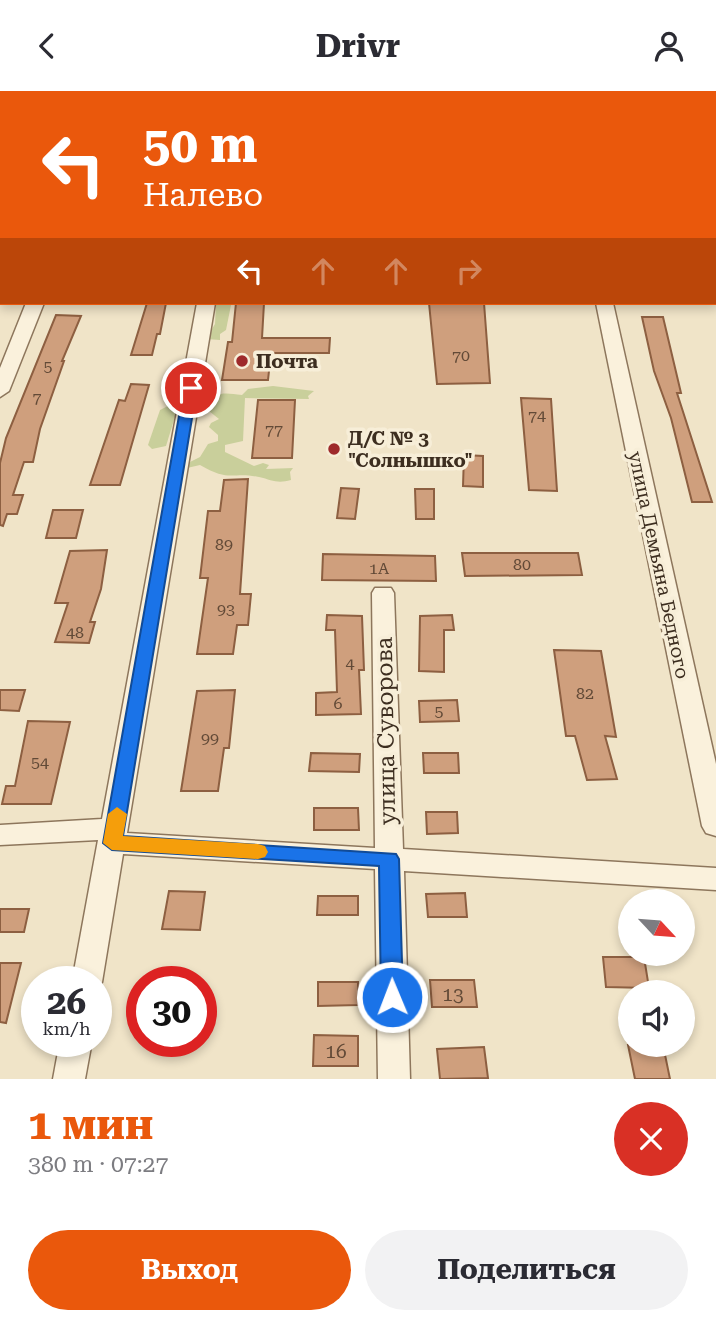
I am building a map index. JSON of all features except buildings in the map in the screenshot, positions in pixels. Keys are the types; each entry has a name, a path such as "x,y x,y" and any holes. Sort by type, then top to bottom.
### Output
{"street":[{"path":"0,391 34,305"},
{"path":"90,966 206,305"},
{"name":"улица Демьяна Бедного","path":"604,305 716,826"},
{"name":"улица Суворова","path":"383,593 394,1079"},
{"path":"0,835 113,836 389,859 716,879"},
{"path":"69,1079 73,1057"}],"green space":[{"path":"216,305 231,305 226,330 220,334 220,340 206,339 215,324"},
{"path":"273,386 314,391 308,396 309,399 245,398 243,441 225,445 225,452 254,466 263,463 269,465 266,469 293,468 290,472 291,480 278,482 250,475 218,474 200,465 187,468 186,464 200,457 208,444 218,441 218,435 209,427 219,419 209,411 201,416 195,412 217,395 242,395 248,389"},
{"path":"168,406 178,407 166,446 152,449 148,445 160,410"}],"slow traffic":[{"path":"117,814 112,843 258,852"}],"place":[{"name":"Почта","path":"242,361"},
{"name":"Д/С № 3 \"Солнышко\"","path":"334,449"}],"route":[{"path":"191,388 112,843 389,859 392,997"}]}
